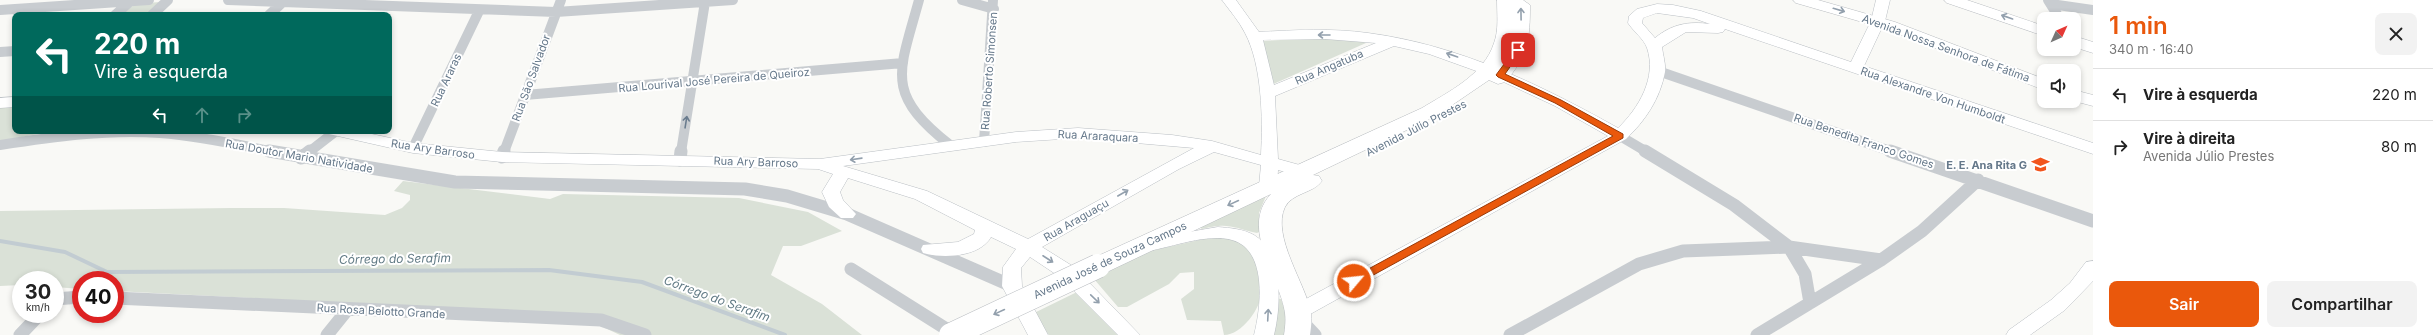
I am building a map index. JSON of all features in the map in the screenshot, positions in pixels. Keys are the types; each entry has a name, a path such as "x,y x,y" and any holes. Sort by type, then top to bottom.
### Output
{"highway":[{"name":"Avenida Júlio Prestes","path":"1273,194 1291,191 1313,179 1440,119 1478,96 1494,72 1504,41 1506,25 1506,0"},
{"name":"Avenida Júlio Prestes","path":"1273,194 1302,171 1428,112 1494,72 1518,50 1521,0"},
{"path":"1273,194 1270,218 1274,241 1297,316"},
{"name":"Avenida José de Souza Campos","path":"951,335 1140,246 1273,194"},
{"path":"1274,241 1266,269 1297,316"}],"main road":[{"name":"Avenida Nossa Senhora de Fátima","path":"1801,0 1878,21 2037,81"},
{"path":"1952,0 2037,28"},
{"path":"2081,44 2093,48"},
{"path":"2081,97 2093,101"}],"street":[{"path":"0,10 149,0"},
{"path":"155,12 168,0"},
{"path":"228,0 285,0 479,11 556,12 733,0"},
{"path":"272,12 285,0"},
{"path":"375,6 387,0"},
{"name":"Rua São Salvador","path":"502,157 561,0"},
{"path":"919,0 903,63 902,86 907,101 918,116 950,145"},
{"path":"962,0 993,4"},
{"path":"1229,0 1255,36 1267,94 1273,194"},
{"path":"1855,68 1878,21 1883,0"},
{"path":"118,12 130,1"},
{"path":"680,160 705,2"},
{"path":"2049,2 2093,10"},
{"path":"2049,2 2055,12"},
{"name":"Rua Roberto Simonsen","path":"984,142 993,4"},
{"path":"392,12 395,7"},
{"name":"Rua Alexandre Von Humboldt","path":"1773,40 1694,26 1671,31 1654,46 1637,27 1636,16 1646,10 1663,9 1696,14 1773,40 2093,149"},
{"name":"Rua Araras","path":"414,148 479,11"},
{"path":"1255,36 1338,35 1392,41 1444,52 1494,72 1558,102 1620,136 1734,205 1758,222 1788,247 1805,274 1810,303"},
{"name":"Rua Angatuba","path":"1267,94 1392,41"},
{"path":"1315,335 1297,316 1620,136 1636,120 1647,103 1658,70 1654,46"},
{"path":"0,52 12,51"},
{"name":"Rua Lourival José Pereira de Queiroz","path":"525,95 693,82 903,63"},
{"name":"Rua Benedita Franco Gomes","path":"1658,70 2093,221"},
{"path":"0,103 12,102"},
{"name":"Rua Araraquara","path":"819,164 950,145 1044,134 1078,133 1172,140 1212,146 1302,171"},
{"name":"Rua Doutor Mario Natividade","path":"0,145 62,134"},
{"name":"Rua Doutor Mario Natividade","path":"167,134 252,147 301,158 455,182 687,186 745,189 787,196 847,214 1012,286"},
{"path":"301,158 331,134"},
{"name":"Rua Ary Barroso","path":"349,134 414,148 502,157 819,164 883,182 921,195 1028,247 1067,272 1130,335"},
{"path":"1172,140 1173,165"},
{"name":"Rua Araguaçu","path":"1038,335 1012,286 1012,267 1028,247 1173,165 1212,146"},
{"path":"883,182 878,168 892,154"},
{"path":"844,172 837,180 831,192 835,204 847,214"},
{"path":"1757,335 1881,260 1922,231 1978,180"},
{"path":"930,249 958,249 971,246 982,237 984,229 977,221"},
{"path":"1140,246 1206,234 1237,234 1254,244 1266,269 1268,323 1264,335"},
{"path":"1510,335 1639,264 1683,251 1723,248 1788,247 1881,260"},
{"path":"2016,335 2069,298 2085,280 2093,267"},
{"path":"851,269 956,335"},
{"name":"Rua Rosa Belotto Grande","path":"124,298 601,320 645,335"},
{"path":"327,335 348,309"},
{"path":"20,335 31,323"}],"shaded area":[{"path":"160,2 149,12 126,12 135,4"},
{"path":"1347,37 1366,43 1269,86 1262,41"},
{"path":"12,106 12,134 38,134 0,141 0,107"},
{"path":"403,181 550,199 563,194 739,198 808,212 842,231 801,246 783,246 771,275 822,304 862,335 620,335 605,328 598,316 124,291 124,271 72,271 72,288 64,288 64,271 12,271 12,285 0,286 0,211 284,208 385,215 402,208 410,200 410,195 394,191"},
{"path":"1266,196 1259,213 1259,232 1257,233 1231,226 1219,226 1202,229 1198,226"},
{"path":"1238,236 1250,247 1257,257 1261,271 1262,291 1258,305 1244,326 1231,334 1224,335 1221,321 1187,320 1181,299 1194,289 1194,272 1180,273 1169,284 1127,307 1118,307 1094,279 1146,252 1208,238"},
{"path":"1079,291 1122,335 1049,335 1032,314"},
{"path":"1274,298 1281,299 1287,316 1289,335 1268,335"}],"waterway":[{"name":"Córrego do Serafim","path":"0,241 65,252 107,272 549,270 642,282 785,335"}],"place":[{"name":"E. E. Ana Rita G","path":"2040,165"}],"route":[{"path":"1354,281 1620,136 1558,102 1500,75 1512,62 1518,50"}]}
